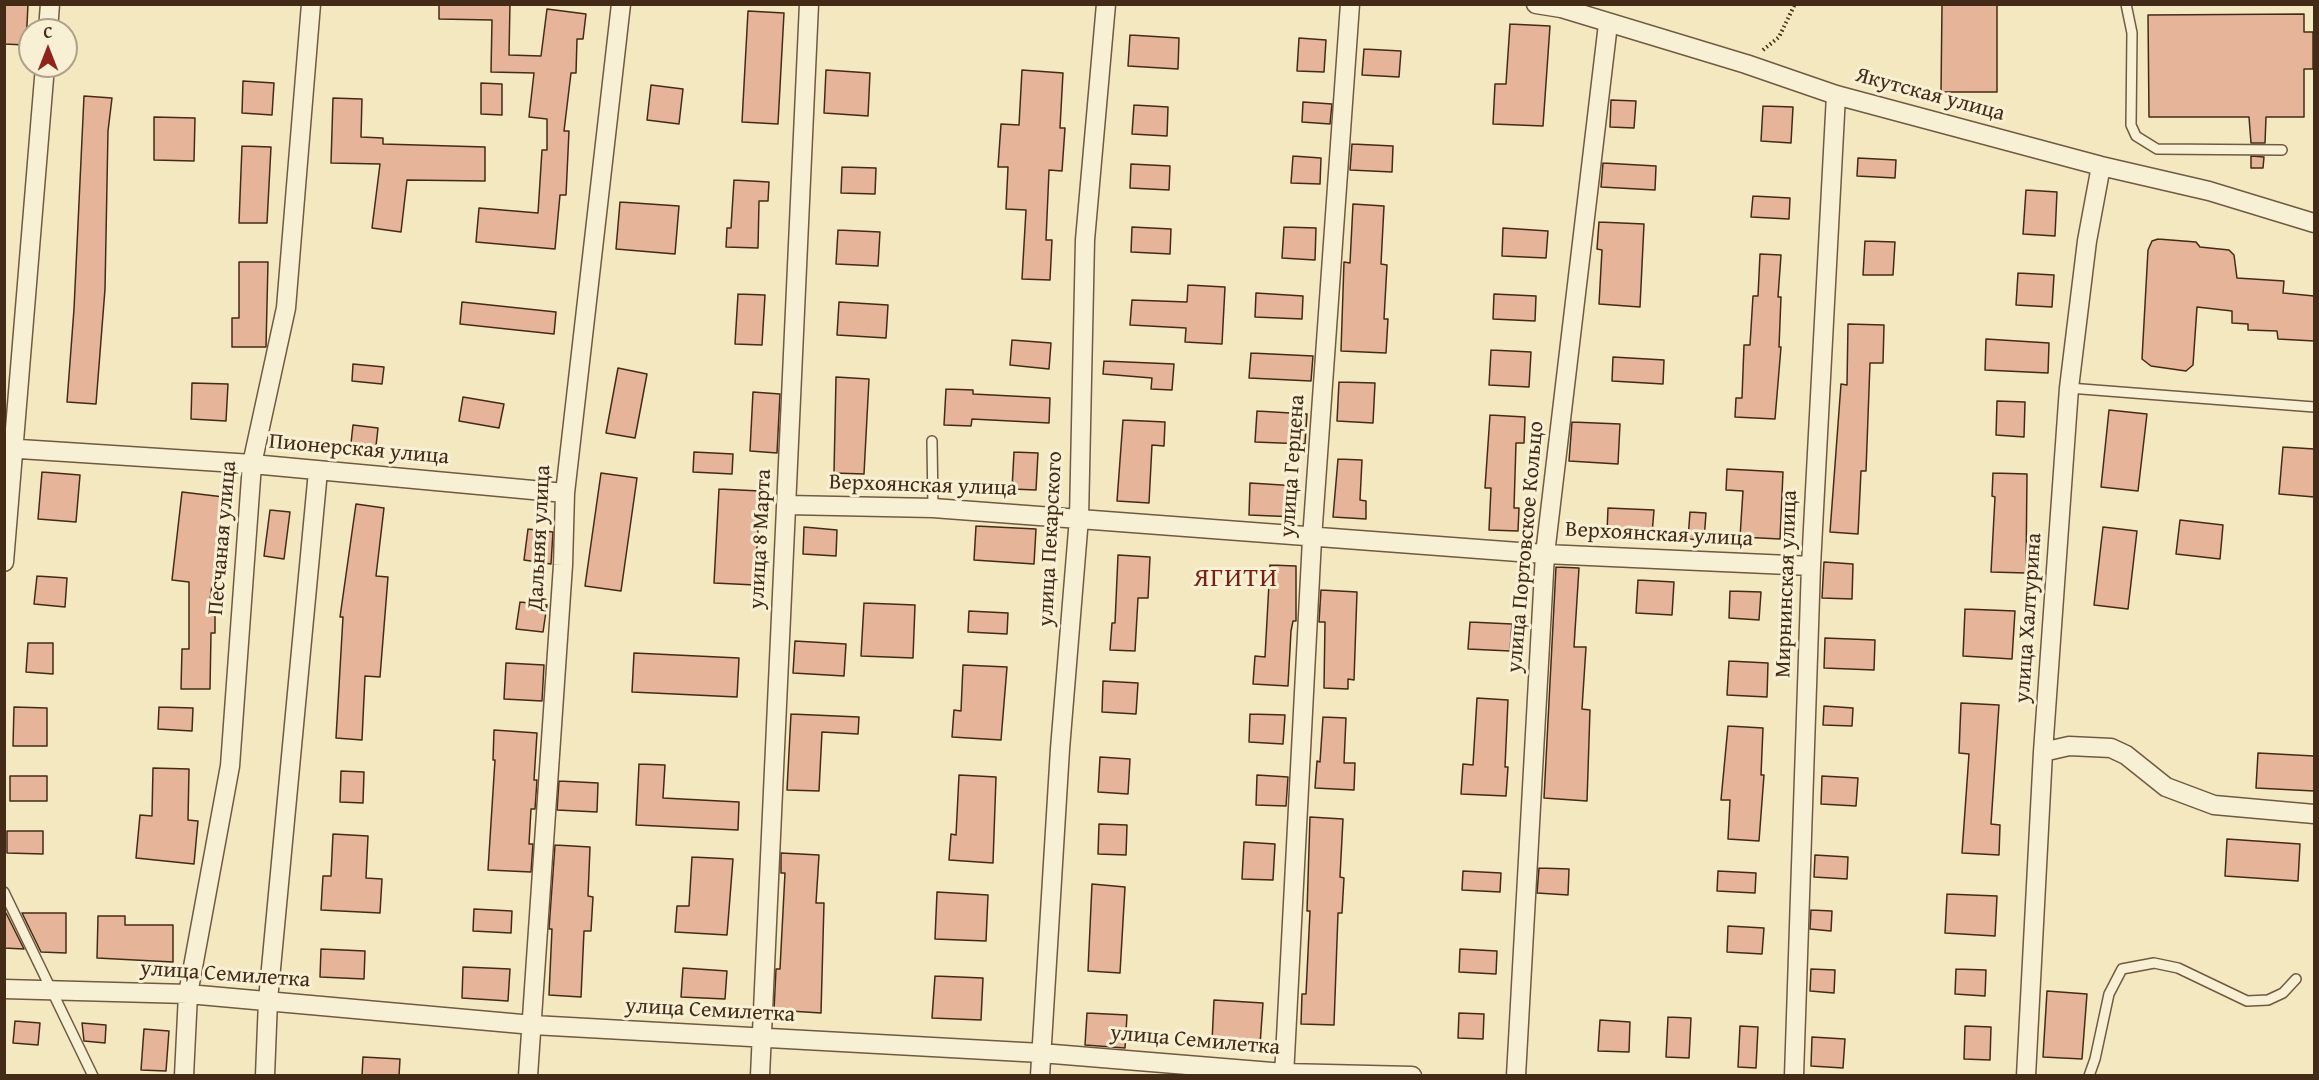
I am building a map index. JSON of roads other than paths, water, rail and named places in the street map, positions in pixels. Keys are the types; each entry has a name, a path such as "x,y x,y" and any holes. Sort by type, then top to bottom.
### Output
{"street":[{"name":"Песчаная улица","path":"184,1076 189,994 230,766 252,464 286,308 311,4"},
{"name":"Дальняя улица","path":"528,1076 563,565 565,493 621,4"},
{"name":"улица 8 Марта","path":"760,1076 809,4"},
{"name":"улица Пекарского","path":"1040,1076 1060,749 1079,518 1085,240 1106,4"},
{"name":"улица Герцена","path":"1284,1074 1312,539 1350,4"},
{"name":"Якутская улица","path":"1536,4 1561,8 1746,64 1836,95 2100,165 2210,191 2314,223"},
{"name":"улица Портовское Кольцо","path":"1516,1076 1545,554 1608,24"},
{"path":"4,562 9,448 44,78"},
{"name":"Мирнинская улица","path":"1794,1076 1811,566 1836,95"},
{"name":"улица Халтурина","path":"2026,1076 2043,752 2069,388 2087,241 2100,165"},
{"name":"Пионерская улица","path":"9,448 252,464 565,493"},
{"path":"265,1076 268,1000 318,471"},
{"name":"Верхоянская улица","path":"787,505 933,508 1079,518 1312,539 1545,554 1811,566"},
{"path":"2043,752 2069,746 2111,748 2126,755 2166,787 2214,805 2314,814"},
{"name":"улица Семилетка","path":"4,989 189,994 533,1025 1041,1053 1284,1074 1412,1076"}],"lane":[{"path":"2126,4 2132,33 2131,125 2136,136 2157,149 2282,150"},
{"path":"2069,388 2314,407"},
{"path":"932,441 933,508"},
{"path":"4,892 93,1076"},
{"path":"2089,1076 2095,1059 2109,994 2122,969 2154,963 2178,968 2247,1000 2268,1000 2283,993 2296,979"}],"district":[{"name":"ЯГИТИ","path":"1236,579"}]}
